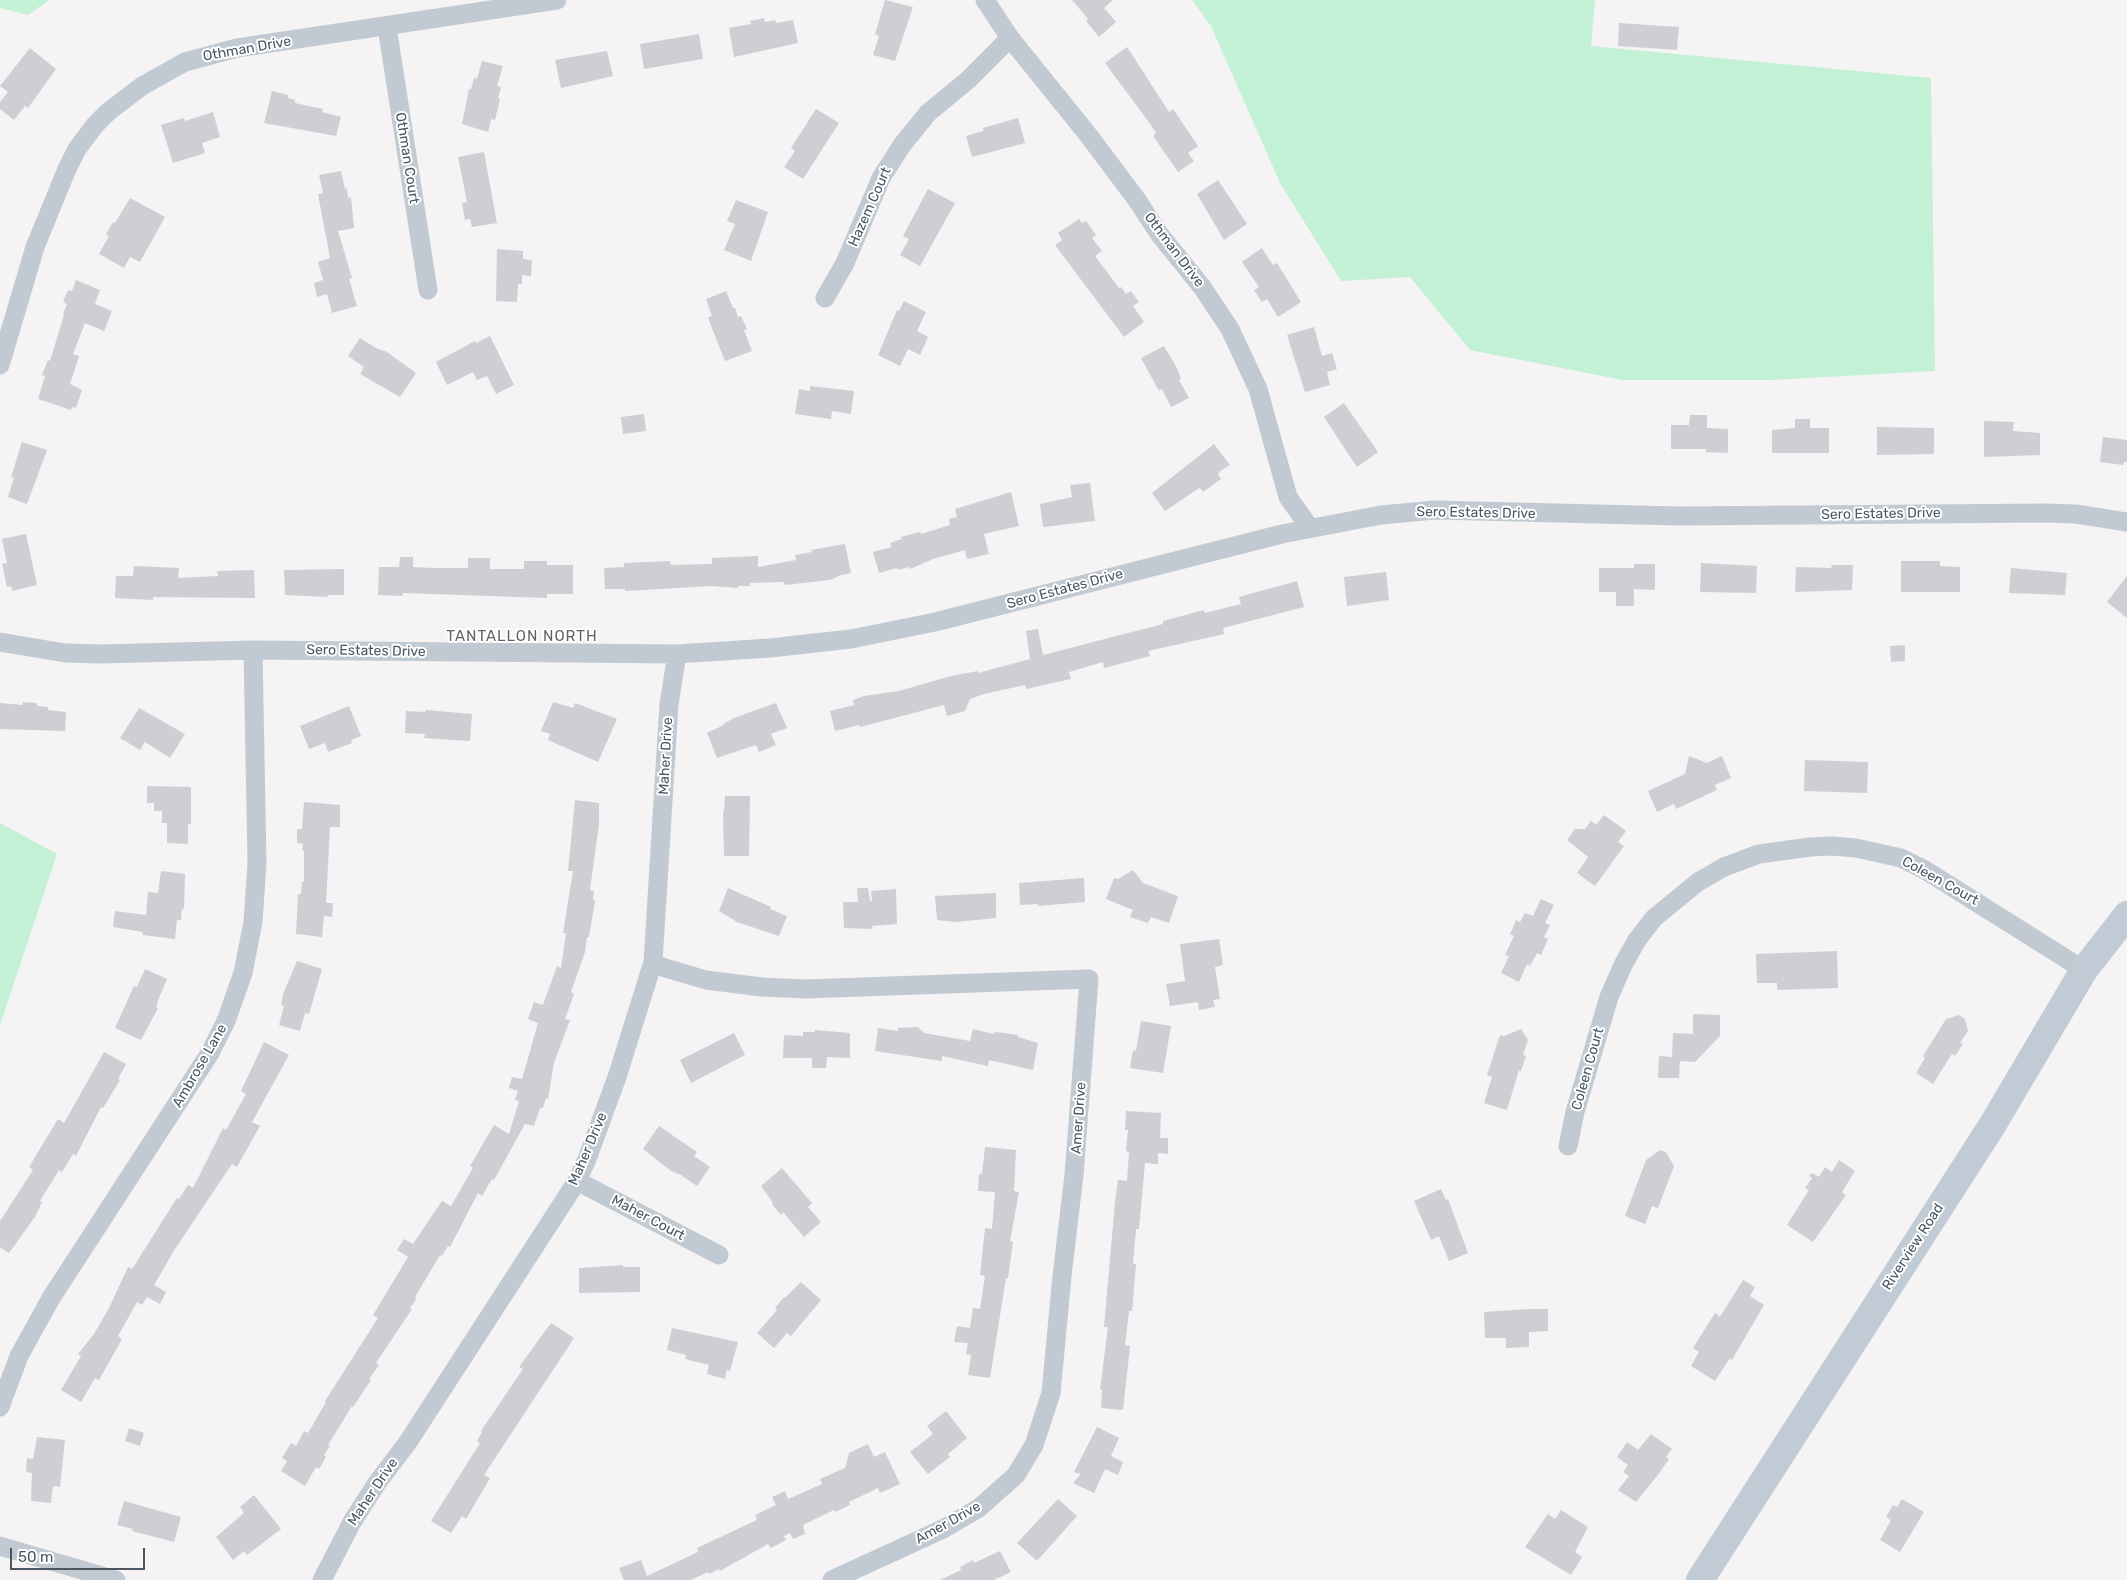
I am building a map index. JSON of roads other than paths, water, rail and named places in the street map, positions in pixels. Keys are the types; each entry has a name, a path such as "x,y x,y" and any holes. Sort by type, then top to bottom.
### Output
{"street":[{"name":"Othman Drive","path":"0,365 35,247 77,149 108,112 157,76 204,55 557,0"},
{"name":"Othman Drive","path":"985,0 1010,38 1089,136 1137,200 1160,236 1202,287 1230,329 1258,389 1288,497 1310,528"},
{"name":"Othman Court","path":"387,27 428,290"},
{"name":"Hazem Court","path":"825,298 845,263 881,178 902,145 928,113 968,80 1010,38"},
{"name":"Sero Estates Drive","path":"0,642 65,653 92,654 253,650 677,654 770,648 870,635 955,618 1310,528 1381,515 1435,510 1689,516 2046,513 2076,514 2127,522"},
{"name":"Ambrose Lane","path":"0,1407 19,1356 51,1298 210,1053 226,1021 243,973 253,922 257,863 253,650"},
{"name":"Maher Drive","path":"322,1580 352,1522 377,1483 408,1442 577,1180 617,1077 653,962 669,704 677,654"},
{"name":"Coleen Court","path":"1568,1146 1575,1112 1609,997 1623,965 1637,940 1654,918 1698,882 1724,867 1759,854 1832,846 1856,848 1901,858 1934,875 2084,970"},
{"name":"Riverview Road","path":"1700,1580 1993,1124 2084,970 2127,915"},
{"name":"Amer Drive","path":"653,962 662,967 706,980 752,986 805,989 1089,979 1074,1175 1059,1301 1051,1393 1034,1445 1016,1475 980,1508 943,1529 832,1580"},
{"name":"Maher Court","path":"577,1180 719,1255"},
{"path":"0,1546 116,1580"}],"district":[{"name":"TANTALLON NORTH","path":"522,637"}]}
